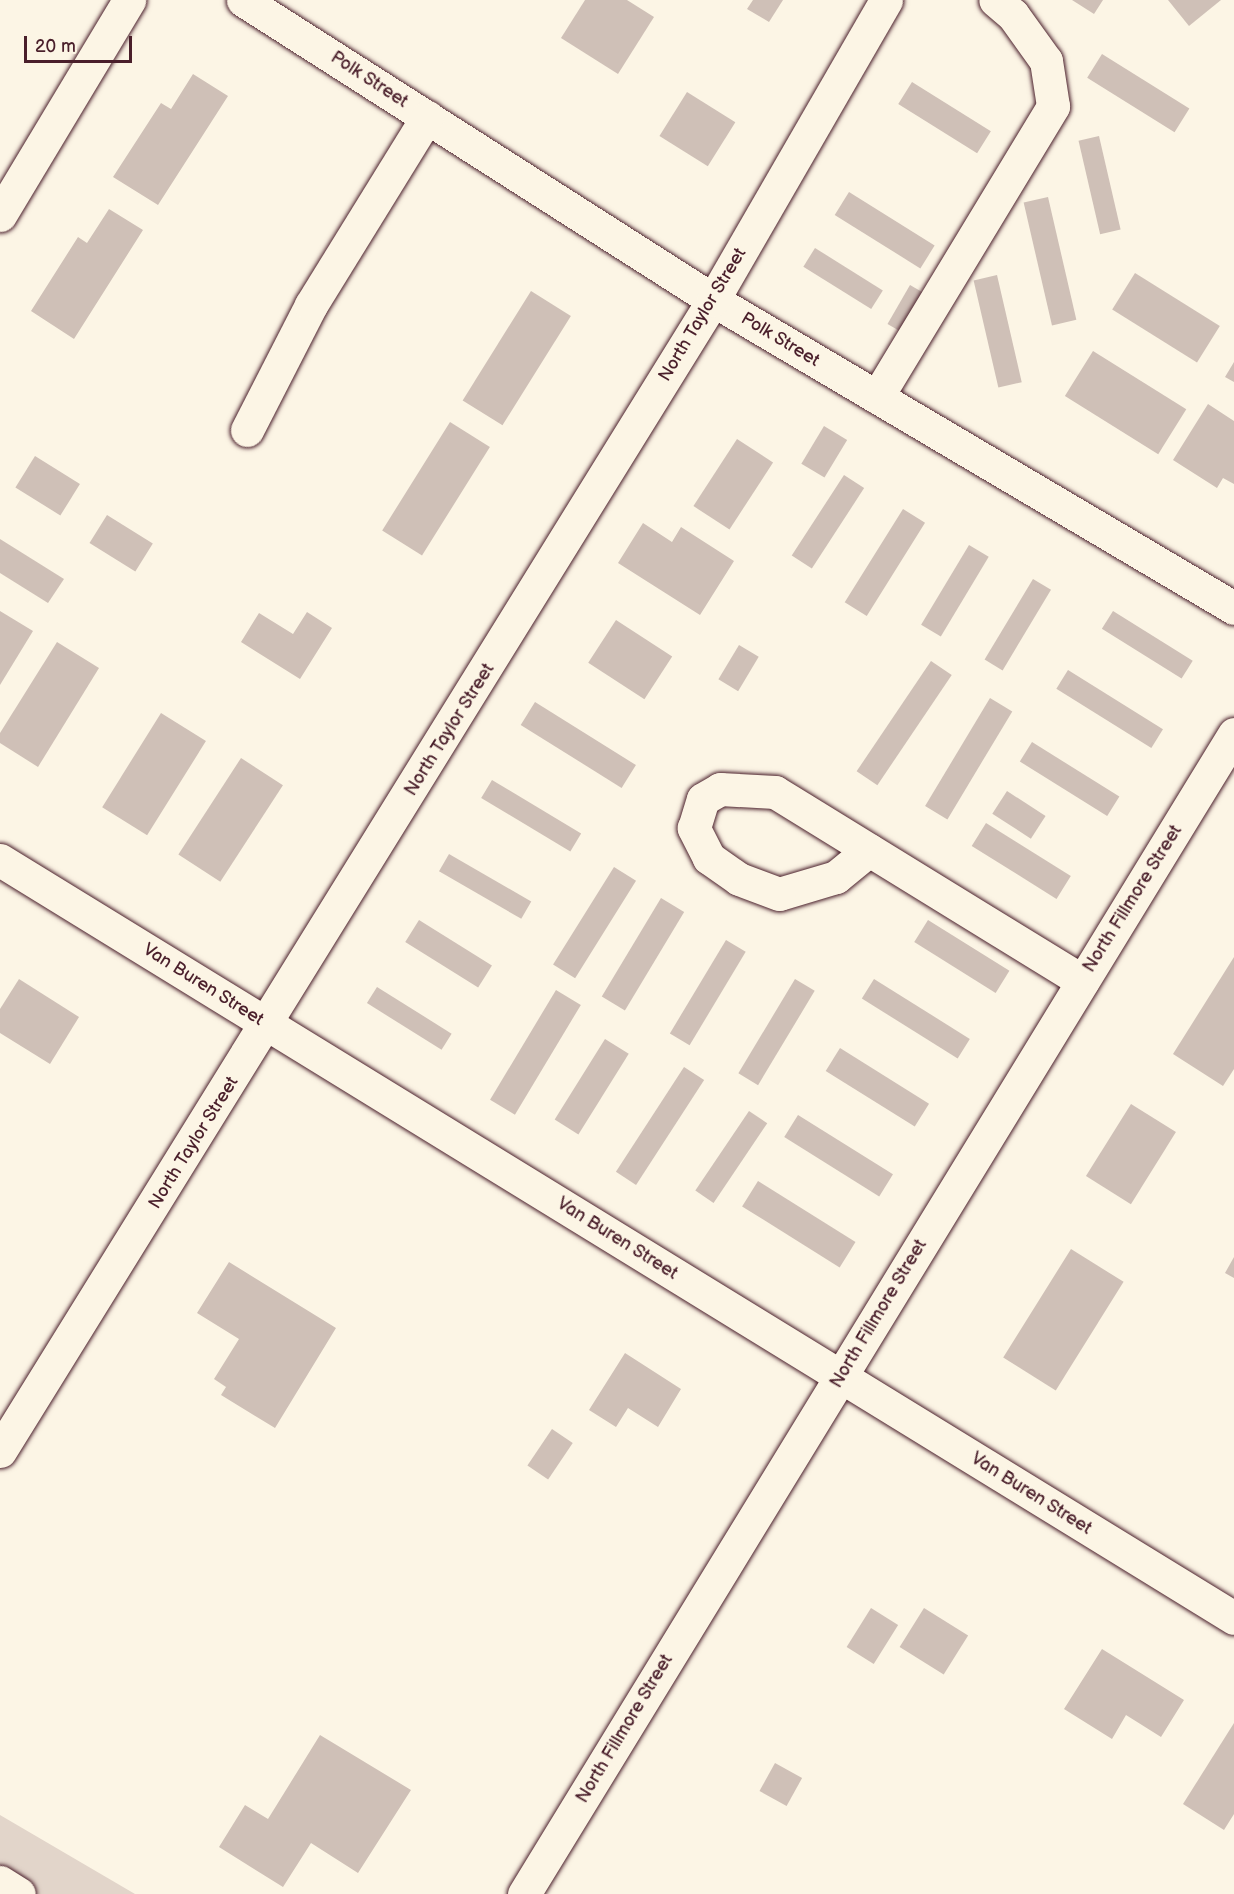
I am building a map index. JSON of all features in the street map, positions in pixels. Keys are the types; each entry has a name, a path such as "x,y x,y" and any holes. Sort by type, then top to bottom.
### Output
{"street":[{"path":"0,215 129,0"},
{"name":"Polk Street","path":"243,0 713,300 1234,608"},
{"name":"North Taylor Street","path":"0,1451 269,1025 713,300 886,0"},
{"path":"877,397 1053,106 1046,61 1013,15 995,0"},
{"path":"247,430 311,305 427,117"},
{"name":"North Fillmore Street","path":"524,1894 1234,734"},
{"path":"869,850 836,877 779,894 739,879 709,858 694,828 703,799 720,789 775,792 1082,981"},
{"name":"Van Buren Street","path":"0,860 1234,1618"},
{"path":"0,1882 19,1894"}],"shaded area":[{"path":"0,1815 135,1894 0,1894"}],"building":[{"path":"585,0 627,0 654,17 618,74 561,38"},
{"path":"753,0 783,0 769,22 747,9"},
{"path":"1072,0 1103,0 1094,14"},
{"path":"1168,0 1221,0 1189,26"},
{"path":"1102,54 1189,109 1175,132 1087,78"},
{"path":"193,74 228,96 158,205 113,177 161,103 171,109"},
{"path":"912,82 991,131 977,153 898,104"},
{"path":"687,92 735,122 708,166 659,136"},
{"path":"1099,136 1121,230 1100,234 1079,141"},
{"path":"849,192 935,246 920,268 835,215"},
{"path":"1048,197 1076,320 1052,325 1024,203"},
{"path":"109,209 143,230 74,339 31,311 78,237 87,243"},
{"path":"815,248 883,290 871,309 803,267"},
{"path":"1135,273 1220,326 1197,362 1112,309"},
{"path":"997,275 1022,382 998,388 974,280"},
{"path":"910,285 927,295 905,334 888,324"},
{"path":"531,291 571,316 502,425 463,400"},
{"path":"1093,351 1186,409 1158,454 1065,396"},
{"path":"1234,362 1234,382 1225,377"},
{"path":"1208,404 1234,421 1234,484 1223,478 1217,488 1173,460"},
{"path":"450,422 490,447 422,555 382,531"},
{"path":"824,426 847,440 824,478 801,464"},
{"path":"737,439 773,462 729,530 693,506"},
{"path":"35,456 80,484 60,515 15,487"},
{"path":"844,475 864,488 812,569 792,556"},
{"path":"903,509 925,523 867,616 845,602"},
{"path":"107,515 153,544 135,572 90,543"},
{"path":"643,523 672,542 681,527 734,561 700,615 618,563"},
{"path":"0,539 64,579 48,603 0,573"},
{"path":"969,545 989,557 941,637 921,625"},
{"path":"1033,579 1051,590 1003,670 985,660"},
{"path":"0,611 33,631 0,685"},
{"path":"1113,611 1193,661 1182,679 1102,629"},
{"path":"307,612 332,628 300,679 241,642 259,613 293,634"},
{"path":"616,620 672,656 644,699 588,663"},
{"path":"57,642 99,668 38,767 0,743 0,733"},
{"path":"739,645 759,657 738,691 718,679"},
{"path":"931,661 952,675 877,785 857,771"},
{"path":"1068,670 1163,729 1151,748 1056,689"},
{"path":"990,698 1012,711 947,819 925,806"},
{"path":"535,702 636,765 622,788 521,725"},
{"path":"161,713 206,741 147,835 102,807"},
{"path":"1032,742 1119,797 1107,816 1020,762"},
{"path":"241,758 283,785 220,882 178,854"},
{"path":"492,780 581,834 570,852 481,798"},
{"path":"1007,791 1046,816 1031,839 992,814"},
{"path":"986,823 1071,876 1056,899 972,846"},
{"path":"449,854 531,901 521,919 439,871"},
{"path":"614,867 636,881 575,978 553,965"},
{"path":"661,898 684,912 625,1010 602,997"},
{"path":"419,920 492,966 478,988 405,942"},
{"path":"928,920 1009,971 996,993 914,942"},
{"path":"726,940 746,952 690,1045 670,1033"},
{"path":"1234,957 1234,1069 1223,1086 1173,1054"},
{"path":"19,979 79,1017 50,1064 0,1033 0,1009"},
{"path":"795,979 815,991 758,1085 738,1073"},
{"path":"874,979 970,1039 958,1058 862,999"},
{"path":"377,987 452,1034 442,1050 367,1003"},
{"path":"556,990 581,1005 515,1115 490,1100"},
{"path":"605,1039 629,1054 578,1134 555,1120"},
{"path":"840,1048 929,1104 915,1127 826,1071"},
{"path":"684,1067 704,1080 636,1185 616,1172"},
{"path":"1131,1104 1176,1132 1131,1204 1086,1176"},
{"path":"749,1111 767,1123 714,1203 695,1191"},
{"path":"798,1115 893,1174 879,1196 784,1137"},
{"path":"758,1181 856,1242 840,1267 742,1206"},
{"path":"1071,1249 1124,1282 1056,1390 1003,1358"},
{"path":"1234,1257 1234,1278 1225,1273"},
{"path":"229,1262 336,1328 275,1428 221,1395 226,1387 214,1379 239,1339 197,1313"},
{"path":"625,1353 681,1389 658,1427 628,1408 616,1427 589,1410"},
{"path":"552,1429 573,1443 548,1479 527,1465"},
{"path":"871,1608 898,1625 874,1664 847,1647"},
{"path":"924,1608 968,1636 944,1675 900,1647"},
{"path":"1102,1649 1184,1700 1161,1737 1126,1715 1112,1739 1064,1709"},
{"path":"1234,1723 1234,1814 1224,1830 1183,1804"},
{"path":"320,1735 411,1790 358,1873 311,1843 283,1887 219,1847 245,1805 268,1819"},
{"path":"775,1763 802,1778 787,1806 759,1791"}]}
